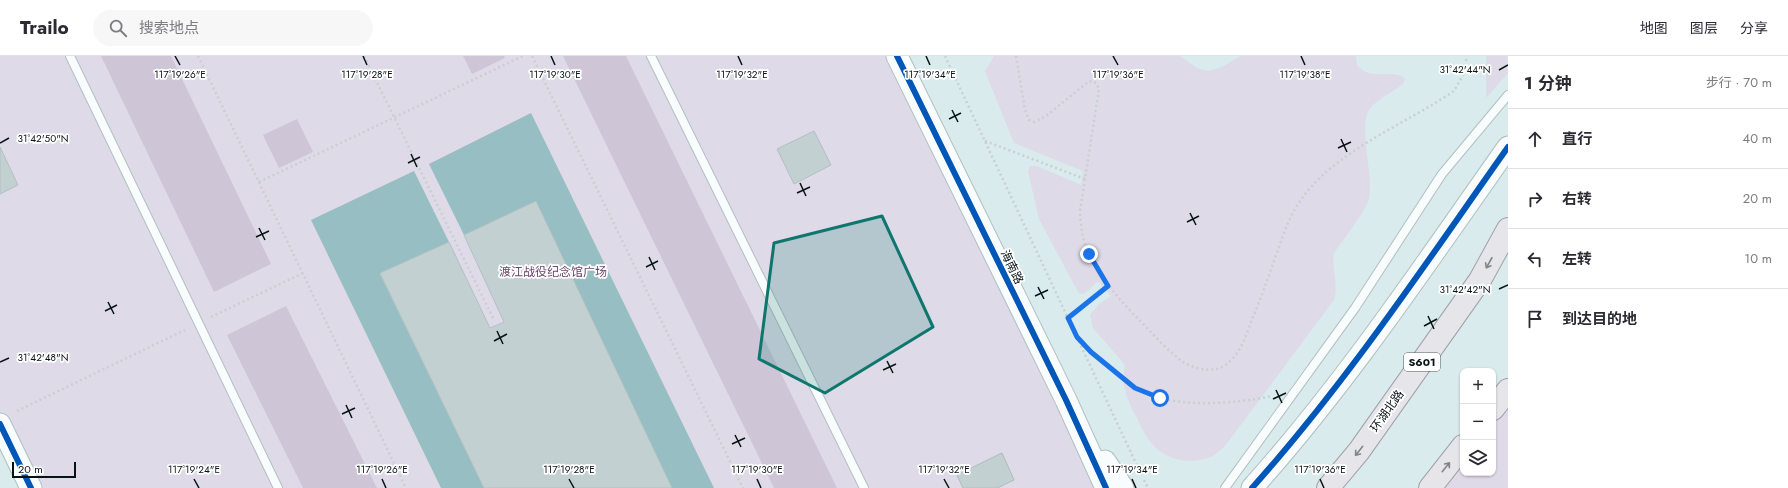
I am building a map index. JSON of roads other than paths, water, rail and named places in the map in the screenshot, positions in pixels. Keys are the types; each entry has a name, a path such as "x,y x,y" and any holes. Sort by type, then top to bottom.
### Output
{"main road":[{"name":"环湖北路","path":"1328,488 1359,451 1480,280 1508,229"},
{"path":"1496,405 1508,390"},
{"path":"1430,488 1460,450"}],"street":[{"name":"海南路","path":"897,56 1066,400 1106,488"},
{"path":"1252,488 1286,450 1388,318 1508,147"},
{"path":"1066,400 1123,488"},
{"path":"6,419 31,488"}],"lane":[{"path":"70,56 278,488"},
{"path":"651,56 864,488"},
{"path":"1225,488 1355,308 1442,174 1508,95"}],"water":[{"path":"531,113 714,488 672,488 536,202 464,235 429,164"},
{"path":"414,171 449,242 380,274 484,488 441,488 311,220"}],"park label":[{"name":"渡江战役纪念馆广场","path":"553,272"}]}
